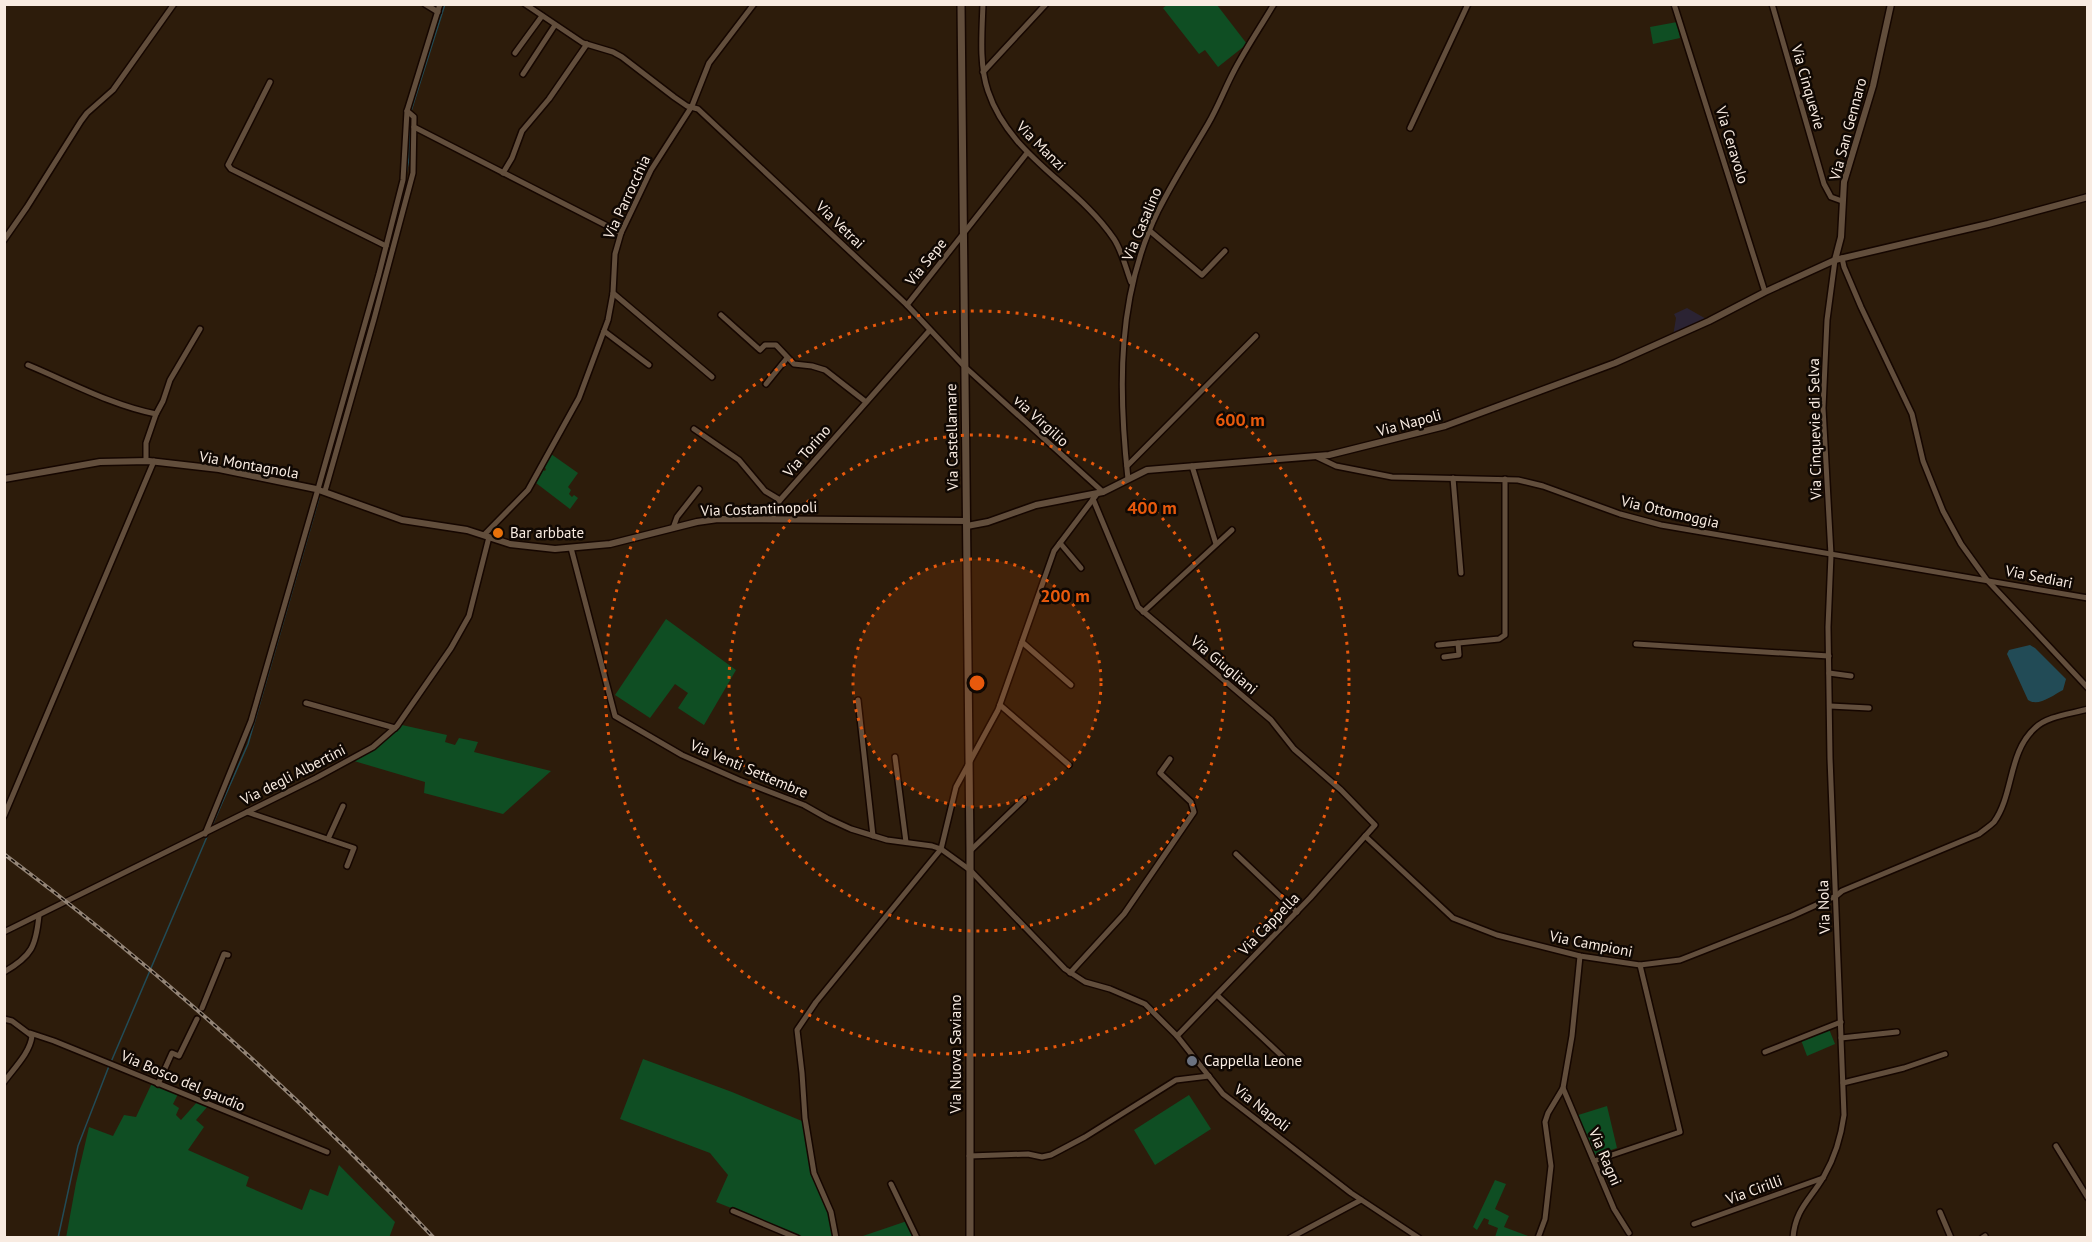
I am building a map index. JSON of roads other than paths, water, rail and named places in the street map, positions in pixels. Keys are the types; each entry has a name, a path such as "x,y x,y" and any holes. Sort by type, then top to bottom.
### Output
{"main road":[{"name":"Via Castellamare","path":"961,4 970,870"},
{"name":"Via Nuova Saviano","path":"970,870 970,1238"}],"street":[{"path":"4,240 33,199 81,121 113,90 174,4"},
{"path":"425,4 438,12"},
{"path":"321,490 404,173 409,112 440,4"},
{"name":"Via Vetrai","path":"525,4 570,36 614,52 674,98 687,106 692,106 729,137 907,305 965,367"},
{"name":"Via Parrocchia","path":"487,536 521,500 579,399 612,304 615,254 621,233 651,170 692,106 714,55 754,4"},
{"name":"Via Manzi","path":"983,4 983,72 987,90 999,120 1026,153 1079,199 1115,241 1132,284"},
{"path":"983,72 1046,4"},
{"name":"Via Casalino","path":"1128,479 1124,433 1123,362 1124,336 1132,284 1157,213 1274,4"},
{"path":"1410,128 1468,4"},
{"name":"Via Ceravolo","path":"1674,4 1765,292"},
{"name":"Via Cinquevie","path":"1772,4 1824,184 1831,197 1842,201"},
{"name":"Via San Gennaro","path":"1835,260 1840,237 1845,182 1873,86 1891,4"},
{"path":"515,53 542,16"},
{"path":"523,74 555,26"},
{"path":"502,173 512,158 522,131 549,99 587,44"},
{"path":"270,82 228,165 231,169 386,246"},
{"path":"208,832 257,703 374,319 413,173 414,117 409,112"},
{"path":"414,127 621,233"},
{"name":"Via Sepe","path":"907,305 1026,153"},
{"name":"Via Napoli","path":"967,523 988,522 1036,505 1098,495 1147,470 1317,457 1445,426 1615,363 1835,260 2088,197"},
{"path":"1150,231 1202,275 1225,251"},
{"path":"1842,258 1865,314 1912,414 1923,461 1943,511 1966,551 1987,580 2088,688"},
{"name":"Via Cinquevie di Selva","path":"1830,562 1823,408 1827,320 1835,260"},
{"path":"613,293 712,377"},
{"path":"721,315 760,350 765,345 776,345 794,364 825,370 866,402"},
{"path":"146,460 146,443 156,414 170,380 200,328"},
{"name":"Via Torino","path":"773,519 774,510 780,500 930,330"},
{"path":"604,331 649,365"},
{"path":"1127,466 1256,336"},
{"path":"766,384 787,358"},
{"path":"28,365 102,396 156,414"},
{"name":"via Virgilio","path":"965,367 1098,495"},
{"path":"694,429 739,460 765,491 780,500"},
{"name":"Via Ottomoggia","path":"1317,457 1336,466 1392,477 1505,479 1533,483 1620,514 1661,525 1987,580"},
{"name":"Via Montagnola","path":"4,479 100,462 146,460 219,470 321,490 402,520 459,528 487,536"},
{"path":"4,816 154,462"},
{"path":"1192,466 1216,544"},
{"path":"1453,478 1461,573"},
{"path":"1438,645 1499,639 1505,635 1505,479"},
{"path":"673,528 677,517 699,489"},
{"path":"836,1238 831,1212 814,1173 805,1118 797,1030 816,1002 940,849 956,787 1000,705 1054,551 1098,495"},
{"name":"Via Giugliani","path":"1098,495 1138,607 1271,720 1294,749 1341,790 1375,825"},
{"name":"Via Costantinopoli","path":"487,536 510,544 571,548 610,544 718,519 967,523"},
{"path":"1143,612 1232,530"},
{"name":"Via degli Albertini","path":"4,932 374,747 395,728 422,694 469,615 487,536"},
{"path":"1060,543 1081,568"},
{"name":"Via Venti Settembre","path":"571,548 615,716 682,755 711,768 785,797 827,818 873,836 940,849 970,870"},
{"name":"Via Nola","path":"1793,1238 1798,1213 1823,1178 1834,1154 1842,1127 1843,1083 1829,673 1830,562"},
{"name":"Via Sediari","path":"1987,580 2088,598"},
{"path":"1022,642 1071,685"},
{"path":"1444,657 1460,655 1458,643"},
{"path":"1636,644 1829,656"},
{"path":"1829,673 1851,676"},
{"path":"858,700 873,836"},
{"path":"306,703 395,728"},
{"path":"1000,705 1069,765"},
{"path":"1830,706 1869,708"},
{"name":"Via Campioni","path":"1365,836 1453,918 1497,935 1580,956 1640,965 1680,960 1792,916 1842,891 1979,834 1993,823 2002,806 2021,745 2036,727 2055,718 2088,709"},
{"path":"895,758 906,842"},
{"path":"1070,973 1124,914 1194,812 1191,802 1160,773 1170,759"},
{"path":"970,851 1024,799"},
{"path":"328,839 343,806"},
{"path":"247,812 354,848 347,866"},
{"name":"Via Cappella","path":"1177,1036 1297,912 1375,825"},
{"path":"1236,854 1297,912"},
{"name":"Via Napoli","path":"970,870 1070,973 1085,982 1110,989 1145,1004 1153,1010 1223,1094 1361,1200 1419,1238"},
{"path":"4,972 26,957 36,936 39,915"},
{"path":"202,1008 224,954 228,955"},
{"path":"1538,1238 1545,1219 1551,1167 1545,1122 1563,1088 1572,1036 1580,956"},
{"path":"1594,1161 1680,1132 1640,965"},
{"path":"1217,995 1283,1057"},
{"name":"Via Bosco del gaudio","path":"4,1019 12,1021 30,1033 327,1152"},
{"path":"158,1084 172,1053 179,1056 197,1019"},
{"path":"1765,1052 1841,1022"},
{"path":"1841,1038 1897,1032"},
{"path":"4,1082 31,1043 30,1033"},
{"path":"1843,1083 1904,1068 1945,1054"},
{"path":"969,1156 1028,1155 1042,1157 1051,1155 1085,1137 1176,1080 1209,1076"},
{"name":"Via Ragni","path":"1563,1088 1614,1209 1629,1233"},
{"path":"2056,1146 2088,1198"},
{"name":"Via Cirilli","path":"1694,1224 1823,1178"},
{"path":"891,1184 917,1238"},
{"path":"1290,1238 1361,1200"},
{"path":"733,1211 797,1238"},
{"path":"1940,1212 1951,1238"}],"water":[{"path":"2030,645 2066,679 2063,690 2045,700 2036,702 2028,700 2007,654 2009,650"}],"waterway":[{"path":"411,111 445,4"},
{"path":"322,487 371,318 401,201 409,158 410,115"},
{"path":"211,828 248,744 319,498"},
{"path":"111,1062 209,832"},
{"path":"58,1238 78,1146 109,1066"}],"railway":[{"path":"4,854 118,943 281,1085 434,1238"}],"place":[{"name":"Bar arbbate","path":"498,533"},
{"name":"Cappella Leone","path":"1192,1061"}]}
